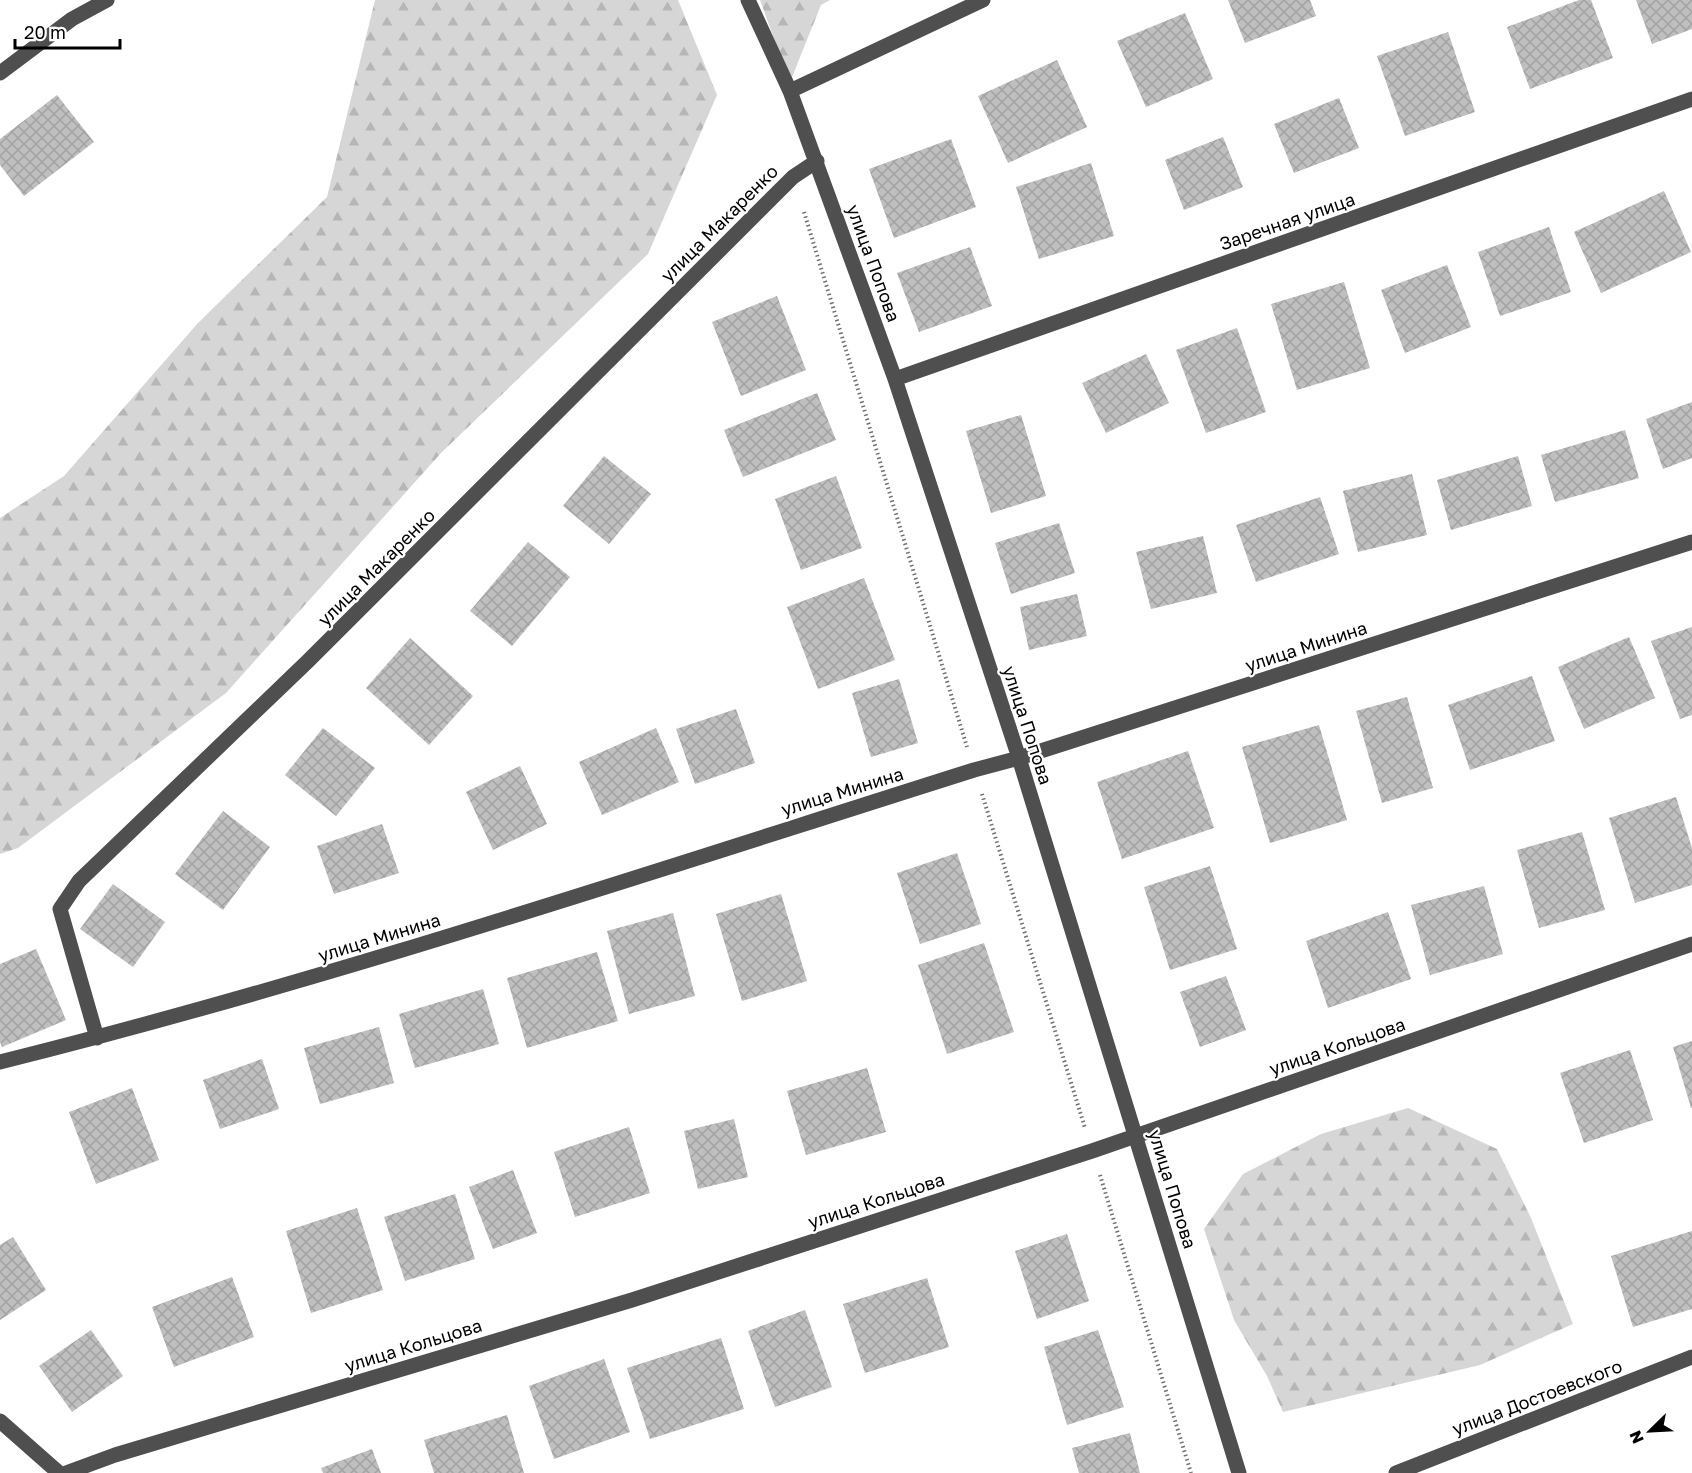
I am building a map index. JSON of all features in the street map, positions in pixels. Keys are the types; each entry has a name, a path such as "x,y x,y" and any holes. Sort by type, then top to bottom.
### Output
{"street":[{"path":"0,74 72,19 107,0"},
{"name":"улица Попова","path":"748,0 790,91 895,379 1019,758 1239,1473"},
{"path":"790,91 983,0"},
{"name":"Заречная улица","path":"895,379 1692,99"},
{"name":"улица Макаренко","path":"97,1038 60,909 79,881 308,661 793,177 817,161"},
{"name":"улица Минина","path":"0,1062 97,1038 324,974 974,770 1019,758 1692,542"},
{"name":"улица Кольцова","path":"66,1473 115,1455 632,1299 1092,1151 1692,944"},
{"name":"улица Достоевского","path":"1396,1473 1692,1357"},
{"path":"0,1421 59,1473"}],"path":[{"path":"793,177 1191,1473"}],"green space":[{"path":"375,0 678,0 717,95 648,254 441,453 226,693 18,848 0,854 0,518 64,476 198,323 327,197"},
{"path":"760,0 830,0 821,5 790,82"},
{"path":"1408,1108 1497,1149 1531,1218 1573,1324 1480,1365 1283,1412 1267,1376 1234,1320 1204,1229 1243,1174 1321,1134"}],"building":[{"path":"1228,0 1310,0 1316,16 1245,43"},
{"path":"1579,0 1591,0 1613,58 1530,89 1507,27"},
{"path":"1636,0 1692,0 1692,29 1652,44"},
{"path":"1185,13 1213,79 1146,107 1117,41"},
{"path":"1448,32 1475,112 1405,136 1377,56"},
{"path":"1057,60 1087,127 1008,163 978,96"},
{"path":"57,95 94,142 24,196 0,165 0,139"},
{"path":"1339,98 1359,148 1294,173 1274,124"},
{"path":"1223,137 1243,187 1184,210 1165,160"},
{"path":"951,139 976,207 894,238 869,169"},
{"path":"1091,163 1114,236 1039,259 1016,187"},
{"path":"1664,191 1691,252 1601,293 1574,232"},
{"path":"1549,227 1571,292 1500,316 1478,252"},
{"path":"970,247 992,306 919,332 897,273"},
{"path":"1447,265 1471,327 1405,353 1381,290"},
{"path":"1344,282 1370,368 1297,390 1271,304"},
{"path":"777,296 806,370 741,396 712,322"},
{"path":"1237,328 1266,412 1206,433 1176,350"},
{"path":"1146,354 1169,403 1106,433 1082,383"},
{"path":"817,393 836,440 743,477 724,430"},
{"path":"1692,402 1692,458 1663,469 1646,419"},
{"path":"1021,415 1046,496 991,513 966,431"},
{"path":"1625,430 1639,478 1555,502 1541,455"},
{"path":"604,456 651,494 609,544 563,506"},
{"path":"1518,456 1532,506 1451,530 1437,480"},
{"path":"1412,474 1427,535 1358,552 1343,491"},
{"path":"836,476 862,548 801,570 775,499"},
{"path":"1320,497 1339,554 1256,582 1236,525"},
{"path":"1059,523 1075,573 1011,594 995,543"},
{"path":"1203,536 1217,593 1151,609 1136,552"},
{"path":"528,542 570,577 512,646 470,611"},
{"path":"864,578 895,660 818,689 787,607"},
{"path":"1077,594 1087,636 1029,650 1020,607"},
{"path":"1692,627 1692,715 1680,719 1651,641"},
{"path":"1629,637 1655,698 1584,729 1558,667"},
{"path":"410,638 473,696 429,745 366,688"},
{"path":"1532,676 1555,741 1470,770 1448,705"},
{"path":"899,679 918,743 871,757 852,693"},
{"path":"1407,697 1433,788 1382,803 1356,711"},
{"path":"736,709 755,763 695,784 676,729"},
{"path":"1319,725 1347,820 1270,843 1242,747"},
{"path":"323,728 375,768 336,816 285,775"},
{"path":"656,728 679,782 602,815 579,762"},
{"path":"1188,751 1214,828 1122,859 1097,782"},
{"path":"520,766 547,824 493,850 466,792"},
{"path":"1676,797 1692,848 1692,885 1635,903 1609,818"},
{"path":"223,811 270,847 223,910 175,874"},
{"path":"382,824 399,873 334,894 317,846"},
{"path":"1582,832 1605,910 1539,928 1517,850"},
{"path":"957,853 981,924 920,944 897,873"},
{"path":"1210,866 1237,949 1170,970 1144,887"},
{"path":"113,884 165,922 133,967 80,929"},
{"path":"1484,886 1503,954 1430,975 1411,905"},
{"path":"781,894 807,981 742,1001 716,914"},
{"path":"1388,912 1411,979 1328,1008 1306,941"},
{"path":"673,913 695,996 629,1014 607,931"},
{"path":"984,943 1014,1032 947,1054 918,965"},
{"path":"36,949 66,1020 2,1047 0,1042 0,964"},
{"path":"597,952 618,1021 527,1048 507,978"},
{"path":"1226,976 1246,1030 1200,1047 1180,992"},
{"path":"483,989 499,1044 415,1068 399,1014"},
{"path":"379,1027 394,1083 320,1104 304,1048"},
{"path":"1692,1041 1692,1108 1691,1108 1673,1047"},
{"path":"1630,1050 1653,1120 1584,1143 1560,1073"},
{"path":"262,1059 279,1109 220,1129 203,1080"},
{"path":"867,1068 886,1132 806,1155 787,1091"},
{"path":"132,1088 159,1160 96,1184 69,1112"},
{"path":"734,1119 748,1177 698,1189 684,1131"},
{"path":"629,1127 650,1193 575,1217 554,1152"},
{"path":"513,1170 537,1233 493,1249 469,1187"},
{"path":"455,1194 475,1259 405,1281 384,1217"},
{"path":"357,1208 383,1290 311,1313 286,1231"},
{"path":"1692,1231 1692,1309 1633,1327 1611,1256"},
{"path":"1067,1234 1089,1301 1037,1319 1015,1251"},
{"path":"13,1237 46,1290 0,1320 0,1245"},
{"path":"232,1277 254,1337 174,1367 152,1307"},
{"path":"927,1278 949,1347 865,1373 843,1304"},
{"path":"805,1310 832,1387 775,1407 748,1331"},
{"path":"91,1330 123,1376 72,1412 39,1366"},
{"path":"1098,1330 1124,1407 1067,1425 1044,1347"},
{"path":"721,1338 744,1409 650,1439 627,1368"},
{"path":"604,1359 630,1432 554,1459 529,1386"},
{"path":"507,1415 524,1473 434,1473 424,1440"},
{"path":"1130,1433 1140,1473 1079,1473 1072,1448"},
{"path":"372,1449 381,1473 323,1473 321,1468"}]}
